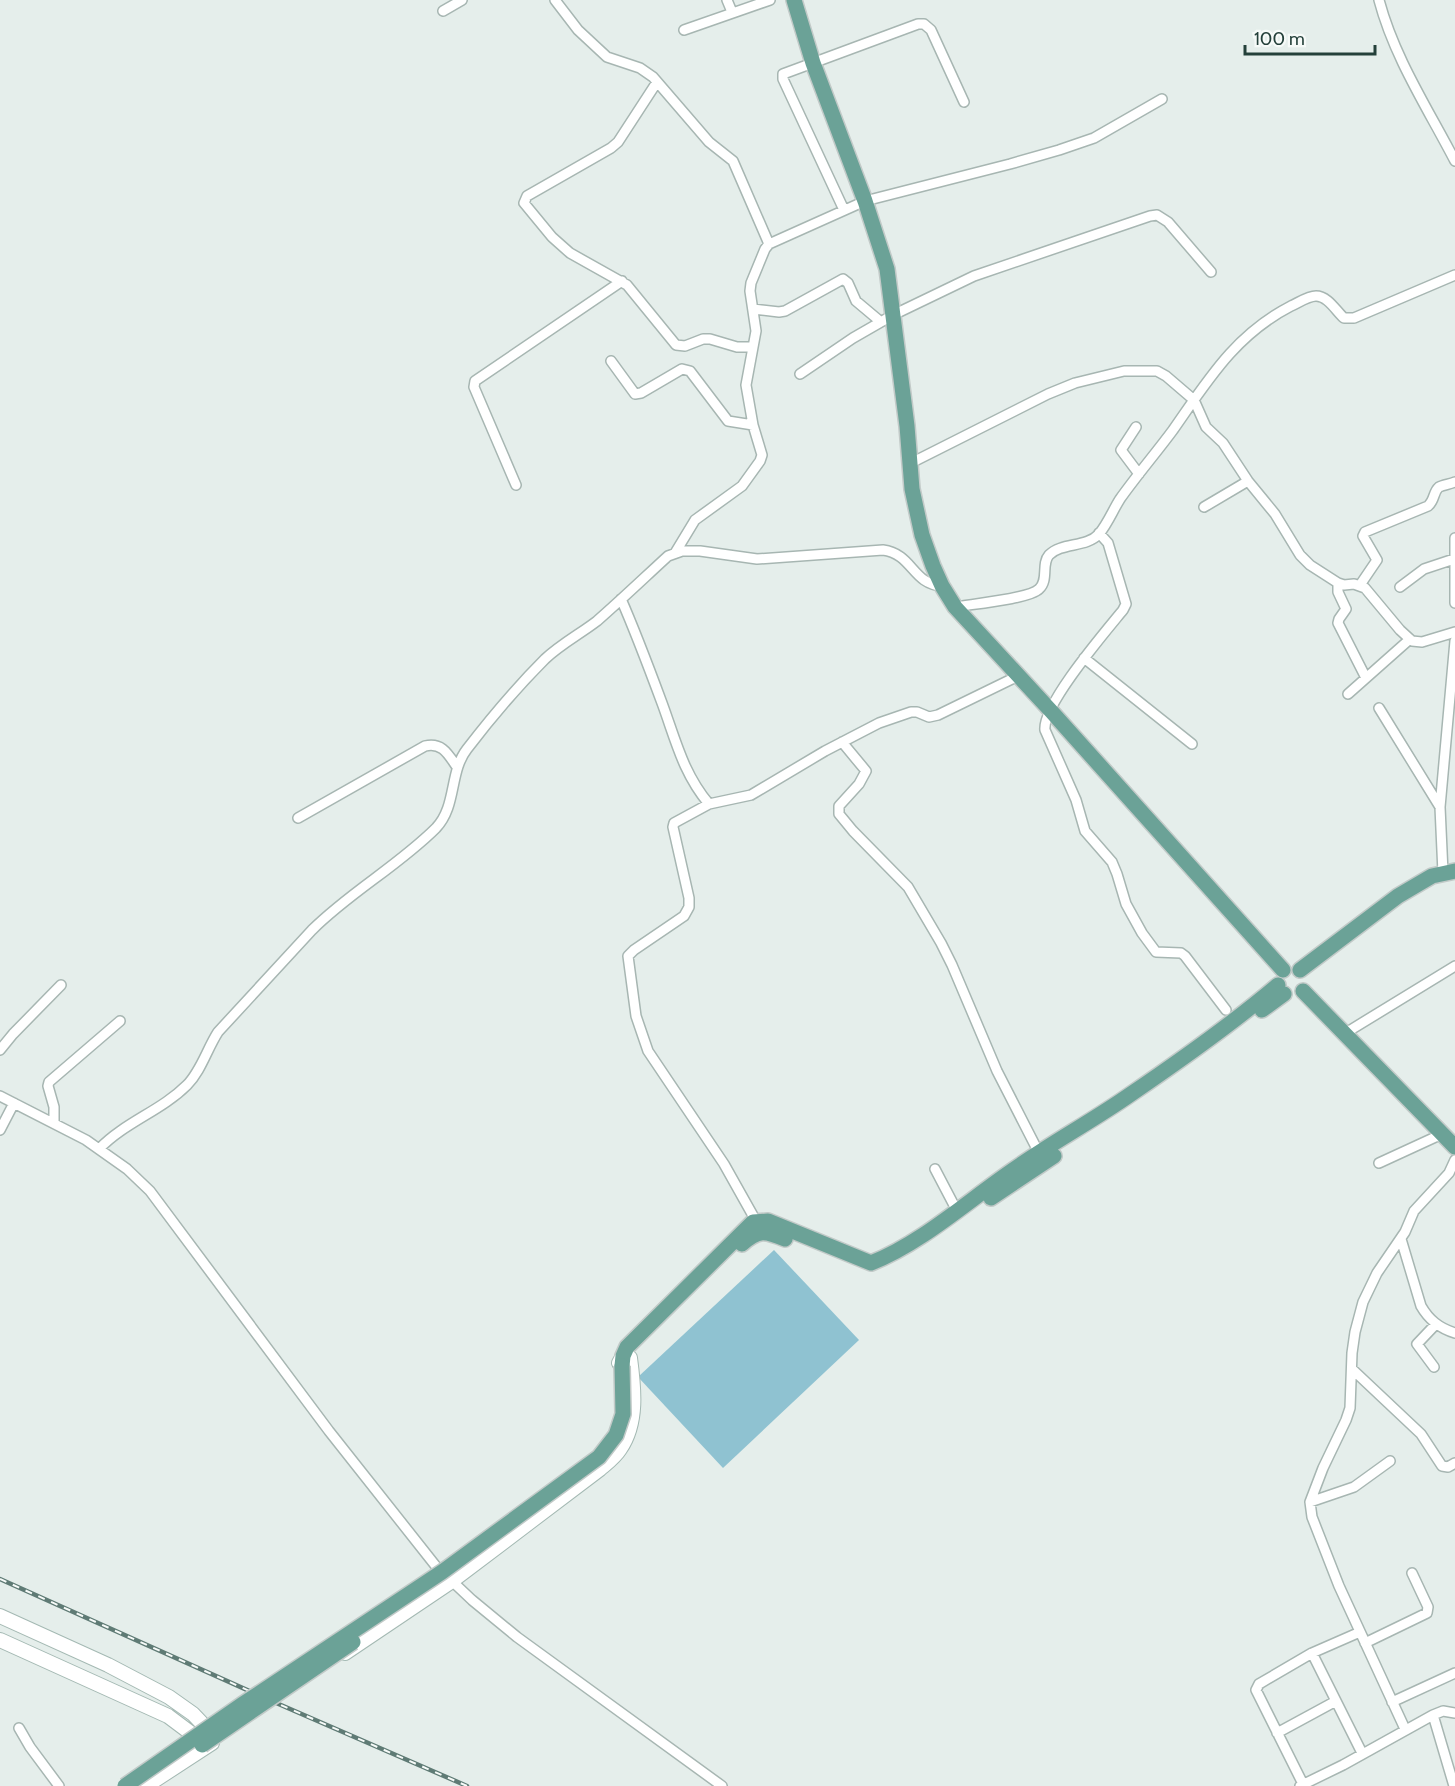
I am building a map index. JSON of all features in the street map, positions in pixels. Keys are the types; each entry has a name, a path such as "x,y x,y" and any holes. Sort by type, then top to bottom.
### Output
{"main road":[{"path":"794,0 813,63 865,201 887,269 887,319 907,426 909,464 922,535 942,586 955,607 1282,970"},
{"path":"1282,970 1278,979 1281,989 1294,996 1303,979 1413,898 1451,875"},
{"path":"1282,970 1293,967 1344,1034 1455,1147"},
{"path":"125,1786 253,1697 442,1572 599,1457 616,1435 623,1414 627,1347 756,1221 768,1221 871,1263 886,1257 957,1211 1039,1153 1131,1095 1257,1002 1281,989"},
{"path":"139,1786 447,1578 603,1462 627,1427 629,1414 626,1361 642,1340 752,1235 768,1232 858,1268 873,1271 888,1266 1142,1099 1281,989"}],"street":[{"path":"443,11 462,0"},
{"path":"555,0 578,30 596,48 614,60 645,71 709,142 733,161 769,244"},
{"path":"727,0 732,12"},
{"path":"684,30 770,0"},
{"path":"1379,0 1397,49 1455,161"},
{"path":"844,210 783,76 786,72 918,24 924,24 931,30 964,102"},
{"path":"657,82 618,142 527,196 524,200 526,206 563,248 622,281 676,345 685,346 703,339 717,340 736,347 753,347"},
{"path":"99,1149 123,1128 186,1086 218,1032 312,930 327,915 436,828 447,812 457,767 467,749 544,660 596,621 675,553 699,515 742,486 757,467 762,455 753,425 746,385 756,325 750,291 751,283 769,244 865,201 1059,150 1094,138 1162,99"},
{"path":"800,374 887,319 974,276 1150,216 1157,215 1168,222 1211,272"},
{"path":"955,607 1033,593 1043,584 1046,560 1049,555 1087,541 1099,533 1216,368 1256,327 1306,298 1317,296 1323,298 1344,318 1354,318 1455,275"},
{"path":"753,309 785,311 843,279 848,283 861,307 887,319"},
{"path":"516,485 474,387 475,381 622,281"},
{"path":"611,361 635,394 641,393 682,369 690,371 728,421 753,425"},
{"path":"909,464 1048,394 1075,383 1124,371 1157,371 1194,400 1206,427 1223,443 1248,481 1275,514 1300,555 1310,565 1338,583 1360,585 1365,588 1400,630 1416,642 1455,632"},
{"path":"1136,427 1121,450 1139,474"},
{"path":"1204,507 1248,481"},
{"path":"1360,585 1377,560 1363,536 1365,532 1428,506 1433,501 1439,487 1455,482"},
{"path":"1099,533 1108,543 1126,604 1124,610 1070,677 1044,724 1045,730 1076,800 1085,831 1112,862 1126,904 1142,933 1156,952 1181,953 1185,956 1226,1010"},
{"path":"1455,538 1455,603"},
{"path":"675,553 710,552 758,559 883,550 898,554 927,584 942,586"},
{"path":"1400,587 1424,569 1454,559"},
{"path":"1338,583 1338,592 1346,609 1338,623 1366,678"},
{"path":"621,599 686,768 696,788 709,804"},
{"path":"1348,694 1410,639"},
{"path":"1451,875 1440,807 1455,641"},
{"path":"1084,658 1192,744"},
{"path":"756,1221 724,1164 648,1051 636,1016 628,956 633,950 687,912 689,898 673,827 676,820 709,804 751,795 879,723 911,712 929,717 938,715 1018,676"},
{"path":"1378,708 1440,807"},
{"path":"843,742 866,771 859,784 839,806 839,814 908,887 930,924 952,965 997,1071 1039,1153"},
{"path":"298,818 425,746 432,744 441,746 457,767"},
{"path":"1344,1034 1455,966"},
{"path":"0,1050 62,985"},
{"path":"54,1123 54,1107 49,1082 120,1021"},
{"path":"0,1096 99,1149 127,1169 150,1191 322,1422 452,1581 517,1637 722,1786"},
{"path":"0,1130 14,1103"},
{"path":"1379,1163 1442,1134"},
{"path":"1405,1729 1360,1632 1312,1517 1310,1502 1350,1408 1355,1332 1363,1302 1377,1273 1401,1239 1414,1211 1440,1185 1455,1160"},
{"path":"935,1169 957,1211"},
{"path":"1401,1239 1421,1306 1426,1315 1436,1324 1455,1333"},
{"path":"1434,1367 1417,1344 1436,1324"},
{"path":"116,1786 440,1569 590,1457 612,1429 617,1417 617,1371 626,1361"},
{"path":"146,1786 452,1581 600,1469 619,1451 630,1432 634,1409 626,1361"},
{"path":"1352,1369 1421,1434 1442,1466 1448,1467 1455,1463"},
{"path":"1310,1502 1354,1487 1390,1461"},
{"path":"1365,1643 1427,1613 1428,1606 1412,1574"},
{"path":"0,1617 108,1665 169,1697 193,1714 217,1740"},
{"path":"1360,1632 1312,1653 1257,1686 1256,1693 1302,1785 1433,1715 1443,1711 1455,1713"},
{"path":"0,1640 168,1716 192,1734 204,1748"},
{"path":"1312,1653 1362,1753"},
{"path":"1392,1702 1455,1673"},
{"path":"1276,1733 1336,1701"},
{"path":"1433,1715 1454,1786"},
{"path":"19,1728 59,1786"}],"water":[{"path":"774,1250 859,1340 723,1468 638,1377"}],"railway":[{"path":"0,1579 467,1786"}]}
